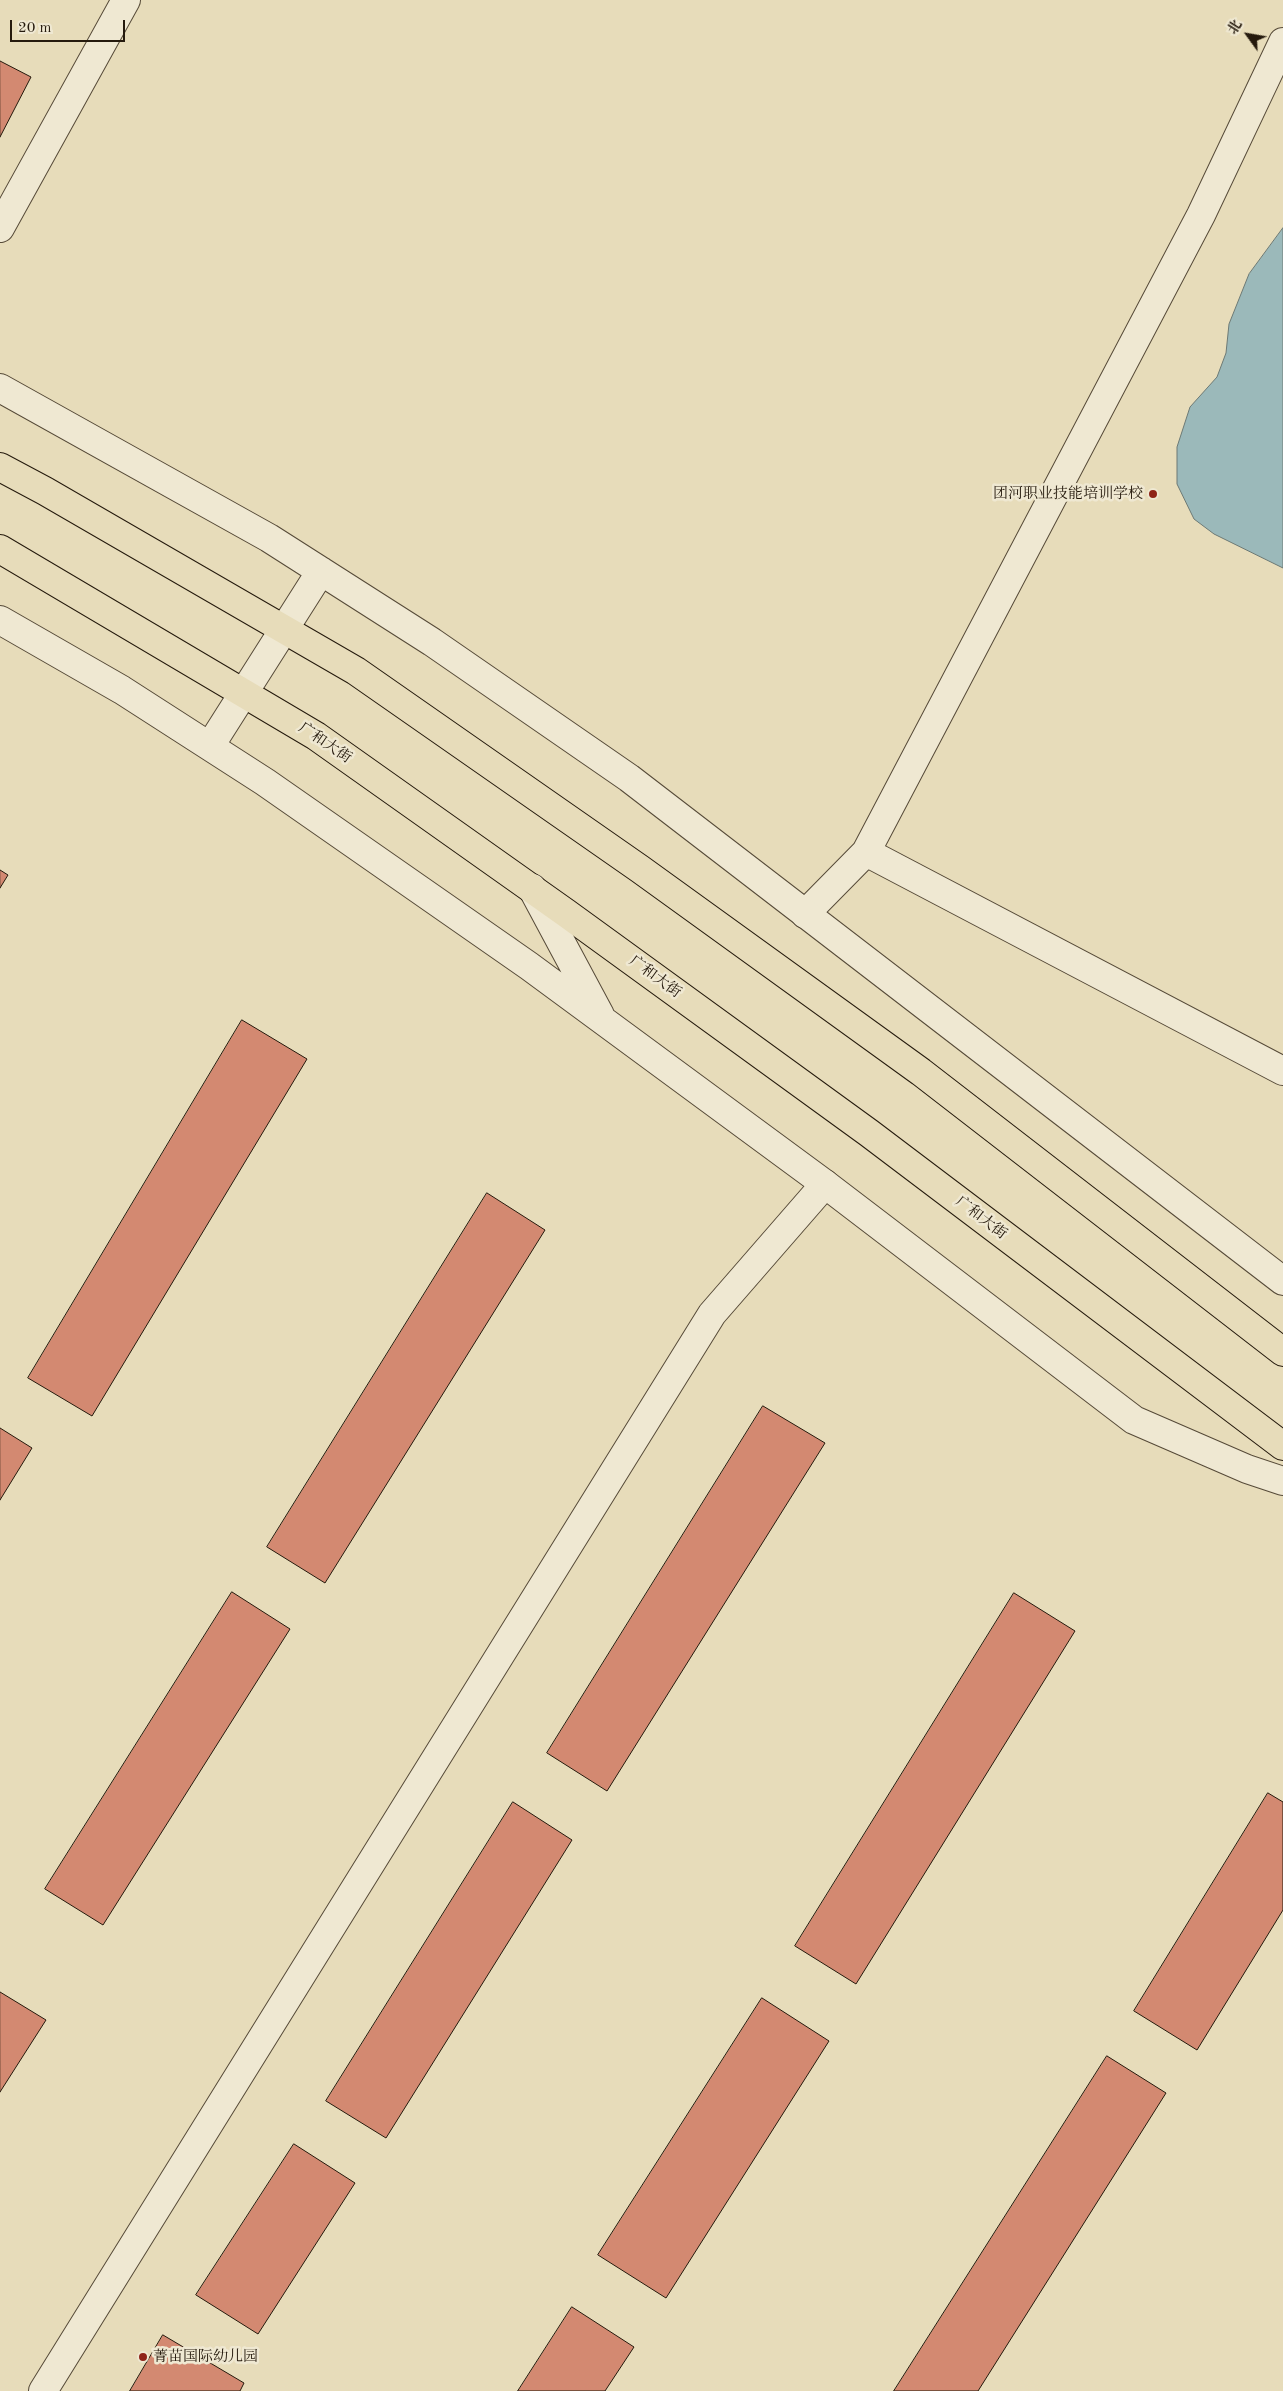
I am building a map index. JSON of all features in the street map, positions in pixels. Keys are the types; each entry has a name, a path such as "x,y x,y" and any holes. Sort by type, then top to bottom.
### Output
{"main road":[{"path":"0,468 45,490 356,671 648,874 920,1072 1271,1338 1283,1352"},
{"name":"广和大街","path":"0,549 316,736 532,888 869,1133 1283,1446"}],"street":[{"path":"0,228 126,0"},
{"path":"805,914 866,852 1201,215 1283,42"},
{"path":"0,388 269,538 432,642 629,778 1283,1281"},
{"path":"210,746 321,571"},
{"path":"0,620 122,690 273,787 521,960 825,1184 1134,1420 1247,1469 1283,1481"},
{"path":"866,852 1283,1071"},
{"path":"532,888 604,1021"},
{"path":"43,2391 712,1314 825,1184"}],"water":[{"path":"1283,228 1283,568 1214,534 1194,519 1177,484 1177,447 1190,407 1217,377 1226,353 1229,324 1249,274"}],"building":[{"path":"0,61 31,77 0,137"},
{"path":"0,870 8,875 0,888"},
{"path":"242,1020 307,1059 92,1416 28,1378"},
{"path":"487,1193 545,1230 325,1583 267,1547"},
{"path":"763,1406 825,1443 607,1791 547,1753"},
{"path":"0,1428 32,1448 0,1500"},
{"path":"232,1592 290,1629 103,1925 45,1889"},
{"path":"1014,1593 1075,1631 856,1984 795,1946"},
{"path":"1268,1793 1283,1802 1283,1910 1197,2050 1134,2011"},
{"path":"513,1802 572,1840 386,2138 326,2101"},
{"path":"0,1992 46,2020 0,2092"},
{"path":"762,1998 829,2041 666,2298 598,2255"},
{"path":"1107,2056 1166,2093 978,2391 894,2391"},
{"path":"294,2144 355,2183 258,2334 196,2295"},
{"path":"572,2307 634,2347 605,2391 518,2391"},
{"path":"163,2335 244,2383 240,2391 130,2391"}],"place":[{"name":"团河职业技能培训学校","path":"1153,494"},
{"name":"菁苗国际幼儿园","path":"143,2357"}]}
